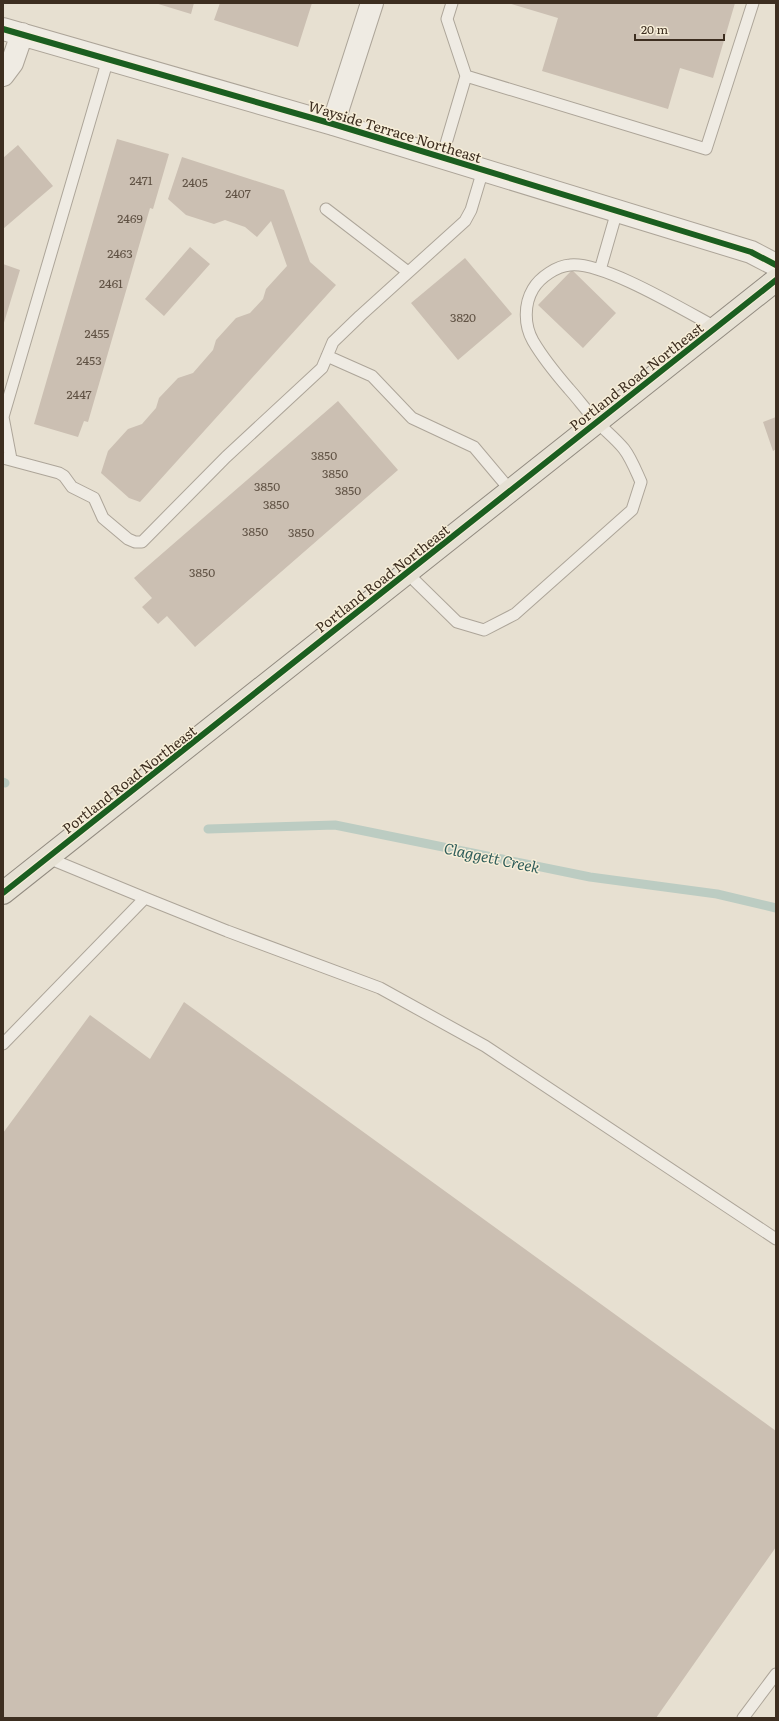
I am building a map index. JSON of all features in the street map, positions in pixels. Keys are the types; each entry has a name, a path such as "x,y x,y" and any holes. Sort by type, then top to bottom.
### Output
{"main road":[{"name":"Portland Road Northeast","path":"3,894 776,280"}],"street":[{"path":"333,124 372,3"},
{"path":"3,75 16,54 13,31"},
{"name":"Wayside Terrace Northeast","path":"13,31 442,157 751,252 776,265"}],"lane":[{"path":"442,157 466,76 447,19 452,3"},
{"path":"466,76 706,149 753,3"},
{"path":"108,59 3,417 7,459 59,473 64,476 72,487 94,498 103,518 128,539 135,542 142,542 226,457 322,368 333,342 465,221 471,210 483,170"},
{"path":"326,209 408,272"},
{"path":"600,270 617,211"},
{"path":"407,573 457,622 484,630 515,614 632,510 641,482 625,450 598,422 550,367 532,340 525,313 530,294 535,285 544,277 557,269 570,265 581,265 600,270 639,286 716,328"},
{"path":"327,356 372,376 412,418 474,448 511,491"},
{"path":"48,858 227,931 380,988 485,1046 776,1239"},
{"path":"3,1044 145,898"},
{"path":"743,1718 776,1674"}],"building":[{"path":"155,3 194,3 191,14"},
{"path":"220,3 312,3 298,47 214,20"},
{"path":"508,3 735,3 713,78 680,68 668,109 542,71 558,18"},
{"path":"117,139 169,154 153,209 150,208 88,422 84,421 78,437 34,424"},
{"path":"18,145 53,186 3,229 3,158"},
{"path":"182,157 284,190 310,262 336,285 140,502 129,498 101,473 108,451 128,429 142,424 156,408 159,398 178,378 193,373 213,350 216,340 236,318 250,313 263,299 266,289 287,266 271,221 257,237 245,227 225,220 214,224 186,215 168,199"},
{"path":"190,247 210,264 164,316 145,299"},
{"path":"465,258 512,314 458,360 411,303"},
{"path":"3,264 20,270 3,326"},
{"path":"572,270 616,313 583,348 538,305"},
{"path":"338,401 398,470 195,647 167,616 158,624 142,607 152,598 134,578"},
{"path":"776,417 776,449 773,451 763,422"},
{"path":"184,1002 776,1431 776,1547 656,1718 3,1718 3,1133 90,1015 150,1059"}],"waterway":[{"name":"Claggett Creek","path":"208,829 335,825 590,877 717,894 776,908"}],"cycle path":[{"path":"3,29 333,124 751,252 776,265"},
{"path":"3,893 776,280"}]}
